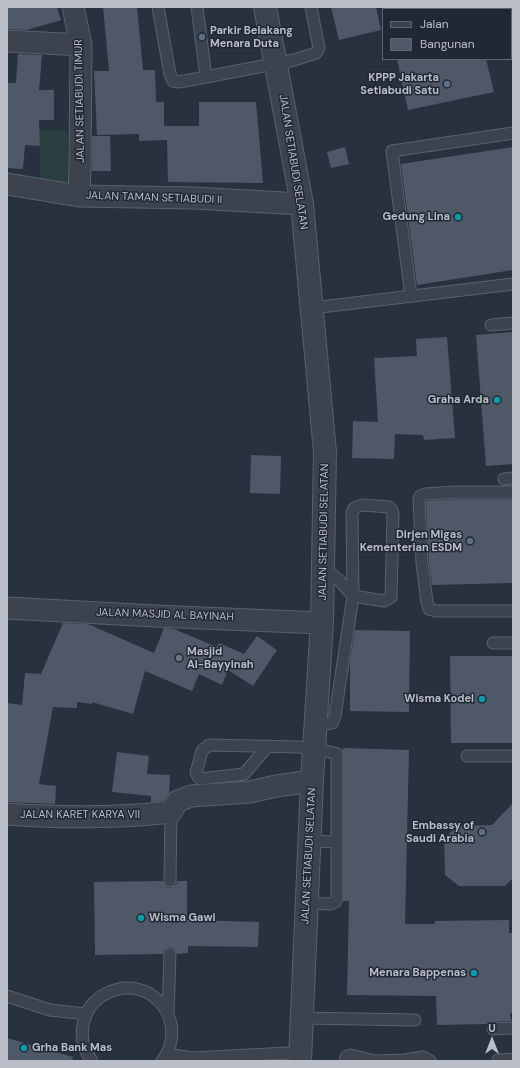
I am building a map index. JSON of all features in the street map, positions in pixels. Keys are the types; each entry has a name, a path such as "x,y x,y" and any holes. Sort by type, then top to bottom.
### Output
{"street":[{"name":"JALAN SETIABUDI TIMUR","path":"73,7 81,45 79,196"},
{"name":"JALAN SETIABUDI SELATAN","path":"265,7 302,204 325,452 322,622 312,781 300,1057"},
{"path":"7,41 81,45"},
{"name":"JALAN TAMAN SETIABUDI II","path":"7,184 79,196 194,198 302,204"},
{"name":"JALAN MASJID AL BAYINAH","path":"7,608 155,616 322,622"},
{"path":"171,812 178,801 191,796 250,792 276,786 312,781"},
{"name":"JALAN KARET KARYA VII","path":"7,814 133,817 171,812"}],"lane":[{"path":"158,7 170,74 174,81 179,82 276,64 316,53 319,48 311,7"},
{"path":"197,7 206,77"},
{"path":"412,296 392,151 513,132"},
{"path":"312,308 513,284"},
{"path":"491,325 513,323"},
{"path":"513,492 456,492 425,494 420,496 419,499 422,563 427,602 430,609 436,611 513,611"},
{"path":"316,726 332,723 335,716 352,596 352,513 354,508 362,505 389,507 392,510 391,597 384,600 352,596 339,580 323,566"},
{"path":"493,643 513,643"},
{"path":"267,747 244,774 200,779 196,773 202,751 208,745 314,748 334,752 338,756 337,898 335,902 331,904 307,904"},
{"path":"467,756 513,756"},
{"path":"170,881 171,812"},
{"path":"310,841 337,842"},
{"path":"168,1013 170,954"},
{"path":"92,1061 87,1054 83,1041 82,1028 86,1014 92,1004 102,995 114,990 126,988 139,989 151,994 161,1003 168,1013 172,1024 173,1035 164,1058 287,1053 300,1057"},
{"path":"7,996 50,1010 86,1014"},
{"path":"301,1018 415,1020"},
{"path":"493,1029 513,1028"},
{"path":"345,1061 346,1057 350,1055 375,1061 404,1060 423,1057 430,1061"},
{"path":"498,1060 513,1059"}],"shaded area":[{"path":"40,130 67,130 69,182 40,182"}],"building":[{"path":"7,7 57,7 61,20 27,30 7,29"},
{"path":"103,7 137,7 143,70 155,70 156,102 164,102 164,126 199,126 199,102 256,102 263,183 168,182 167,140 139,141 139,134 97,135 94,71 109,71"},
{"path":"331,7 376,7 381,30 339,40"},
{"path":"18,54 42,55 39,90 54,90 54,120 39,120 40,146 25,145 23,169 7,168 8,83 16,83"},
{"name":"KPPP Jakarta Setiabudi Satu","path":"397,60 486,60 494,92 408,110"},
{"path":"92,136 110,136 111,171 92,171"},
{"path":"345,147 349,164 331,168 327,152"},
{"name":"Gedung Lina","path":"513,147 513,270 417,285 401,164"},
{"name":"Graha Arda","path":"513,332 513,464 486,466 476,335"},
{"path":"447,337 455,438 424,440 423,435 395,434 394,459 352,458 353,421 378,422 374,358 417,356 416,339"},
{"path":"251,455 281,456 280,494 250,493"},
{"name":"Dirjen Migas Kementerian ESDM","path":"456,499 513,499 513,583 432,585 429,562 426,501"},
{"path":"63,623 88,624 154,653 164,628 174,629 217,647 219,643 244,654 257,636 277,650 253,686 228,670 222,685 199,674 192,691 145,671 133,714 92,702 92,704 77,702 77,708 53,707 39,784 56,786 55,804 7,802 7,703 22,705 25,673 41,674"},
{"path":"355,630 410,631 409,712 350,711 350,662"},
{"name":"Wisma Kodel","path":"450,656 513,656 513,743 451,743"},
{"path":"343,748 409,750 405,924 435,924 435,921 509,920 509,933 513,933 513,1013 510,1013 511,1021 493,1022 488,1024 437,1025 436,996 347,995 349,901 343,901"},
{"path":"117,752 149,756 147,774 170,775 169,794 164,801 151,802 151,796 112,792"},
{"name":"Embassy of Saudi Arabia","path":"513,803 513,878 505,886 459,886 445,875 444,838 458,826 492,825"},
{"name":"Wisma Gawi","path":"163,881 166,887 170,888 176,885 177,881 187,881 187,920 259,922 258,947 188,946 188,953 177,954 174,948 170,947 164,950 163,954 95,955 94,882"},
{"name":"Grha Bank Mas","path":"7,1038 73,1057 72,1061 7,1061"}],"place":[{"name":"Parkir Belakang Menara Duta","path":"202,37"},
{"name":"KPPP Jakarta Setiabudi Satu","path":"447,84"},
{"name":"Gedung Lina","path":"458,217"},
{"name":"Graha Arda","path":"497,400"},
{"name":"Dirjen Migas Kementerian ESDM","path":"470,541"},
{"name":"Masjid Al-Bayyinah","path":"179,658"},
{"name":"Wisma Kodel","path":"482,699"},
{"name":"Embassy of Saudi Arabia","path":"482,832"},
{"name":"Wisma Gawi","path":"141,918"},
{"name":"Menara Bappenas","path":"474,973"},
{"name":"Grha Bank Mas","path":"24,1048"}]}
